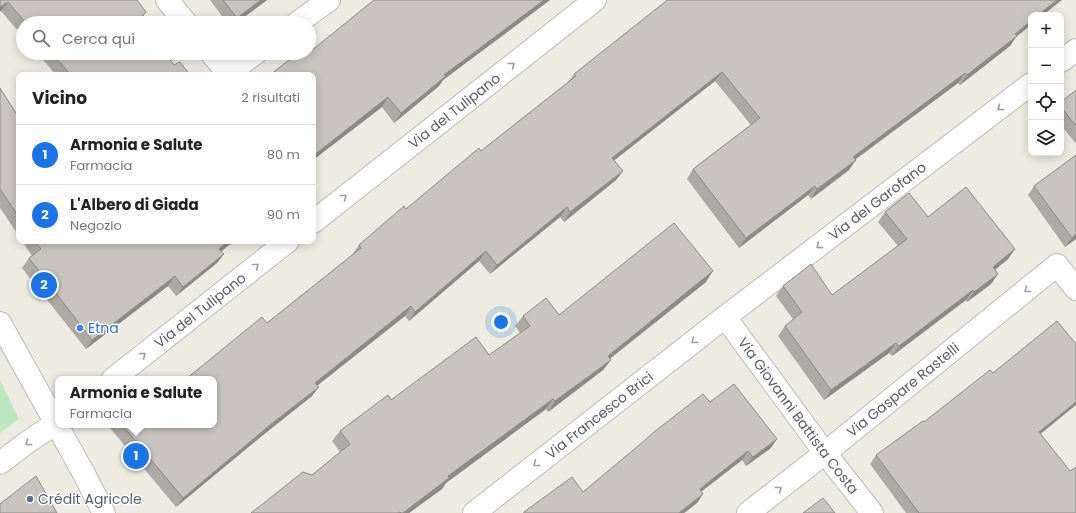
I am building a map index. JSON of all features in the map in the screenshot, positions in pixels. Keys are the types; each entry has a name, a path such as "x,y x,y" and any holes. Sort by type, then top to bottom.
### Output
{"street":[{"path":"167,0 180,16"},
{"path":"307,16 329,0"},
{"name":"Via del Tulipano","path":"316,220 595,0"},
{"path":"1064,59 1076,50"},
{"path":"217,60 227,72"},
{"path":"229,72 246,60"},
{"name":"Via del Garofano","path":"725,317 1028,86"},
{"name":"Via del Tulipano","path":"117,376 284,244"},
{"name":"Via Gaspare Rastelli","path":"748,513 825,453 1057,265 1076,289"},
{"name":"Via Giovanni Battista Costa","path":"725,317 825,453 872,513"},
{"name":"Via Francesco Brici","path":"474,513 725,317"},
{"path":"0,323 55,419"},
{"path":"0,463 29,441 55,424"},
{"path":"60,428 104,513"}],"green space":[{"path":"0,380 19,419 0,433"}],"building":[{"path":"0,0 137,0 146,12 142,16 20,16 8,2 0,7"},
{"path":"223,0 261,0 240,16 235,16"},
{"path":"374,0 544,0 444,75 446,76 401,113 388,97 316,154 316,72 274,72 289,60 316,60 316,47"},
{"path":"667,0 1057,0 1042,12 1028,12 1028,23 1015,34 1017,36 967,75 965,73 853,157 856,160 817,189 815,186 746,238 693,169 760,118 722,72 612,158 623,171 570,212 567,207 497,265 486,251 415,312 411,306 315,383 319,387 270,425 183,498 125,428 217,428 217,376 190,376 262,317 267,323 361,248 359,245 404,206 406,209 479,148 481,151 576,76 574,74"},
{"path":"58,60 170,60 174,65 180,62 188,72 68,72"},
{"path":"0,88 16,113 16,213 0,189"},
{"path":"1076,90 1076,126 1064,111 1064,100"},
{"path":"1076,155 1076,234 1072,238 1034,186"},
{"path":"966,187 1015,249 993,267 998,274 974,292 973,290 899,346 896,343 831,390 785,326 802,312 783,286 811,264 832,295 907,239 885,212 909,193 928,217"},
{"path":"674,223 713,271 608,356 611,360 555,401 553,399 448,476 449,478 403,513 251,513 303,472 312,475 350,444 340,431 388,395 391,400 476,337 489,355 530,326 523,316 546,298 559,315"},
{"path":"37,244 225,244 219,249 224,254 183,287 175,276 92,340 29,258 41,249"},
{"path":"1057,321 1076,344 1076,402 1039,432 1070,471 1076,467 1076,513 919,513 876,455 923,421 924,422 990,370 993,373"},
{"path":"734,384 777,439 753,457 748,451 700,489 703,494 679,513 524,513 572,477 583,492 654,432 703,394 710,402"},
{"path":"36,476 57,513 0,513 0,504"},
{"path":"823,498 835,513 803,513"}],"place":[{"name":"L'Albero di Giada","path":"44,285"},
{"name":"Etna","path":"80,328"},
{"name":"Armonia e Salute","path":"136,456"},
{"name":"Crédit Agricole","path":"30,499"}]}
